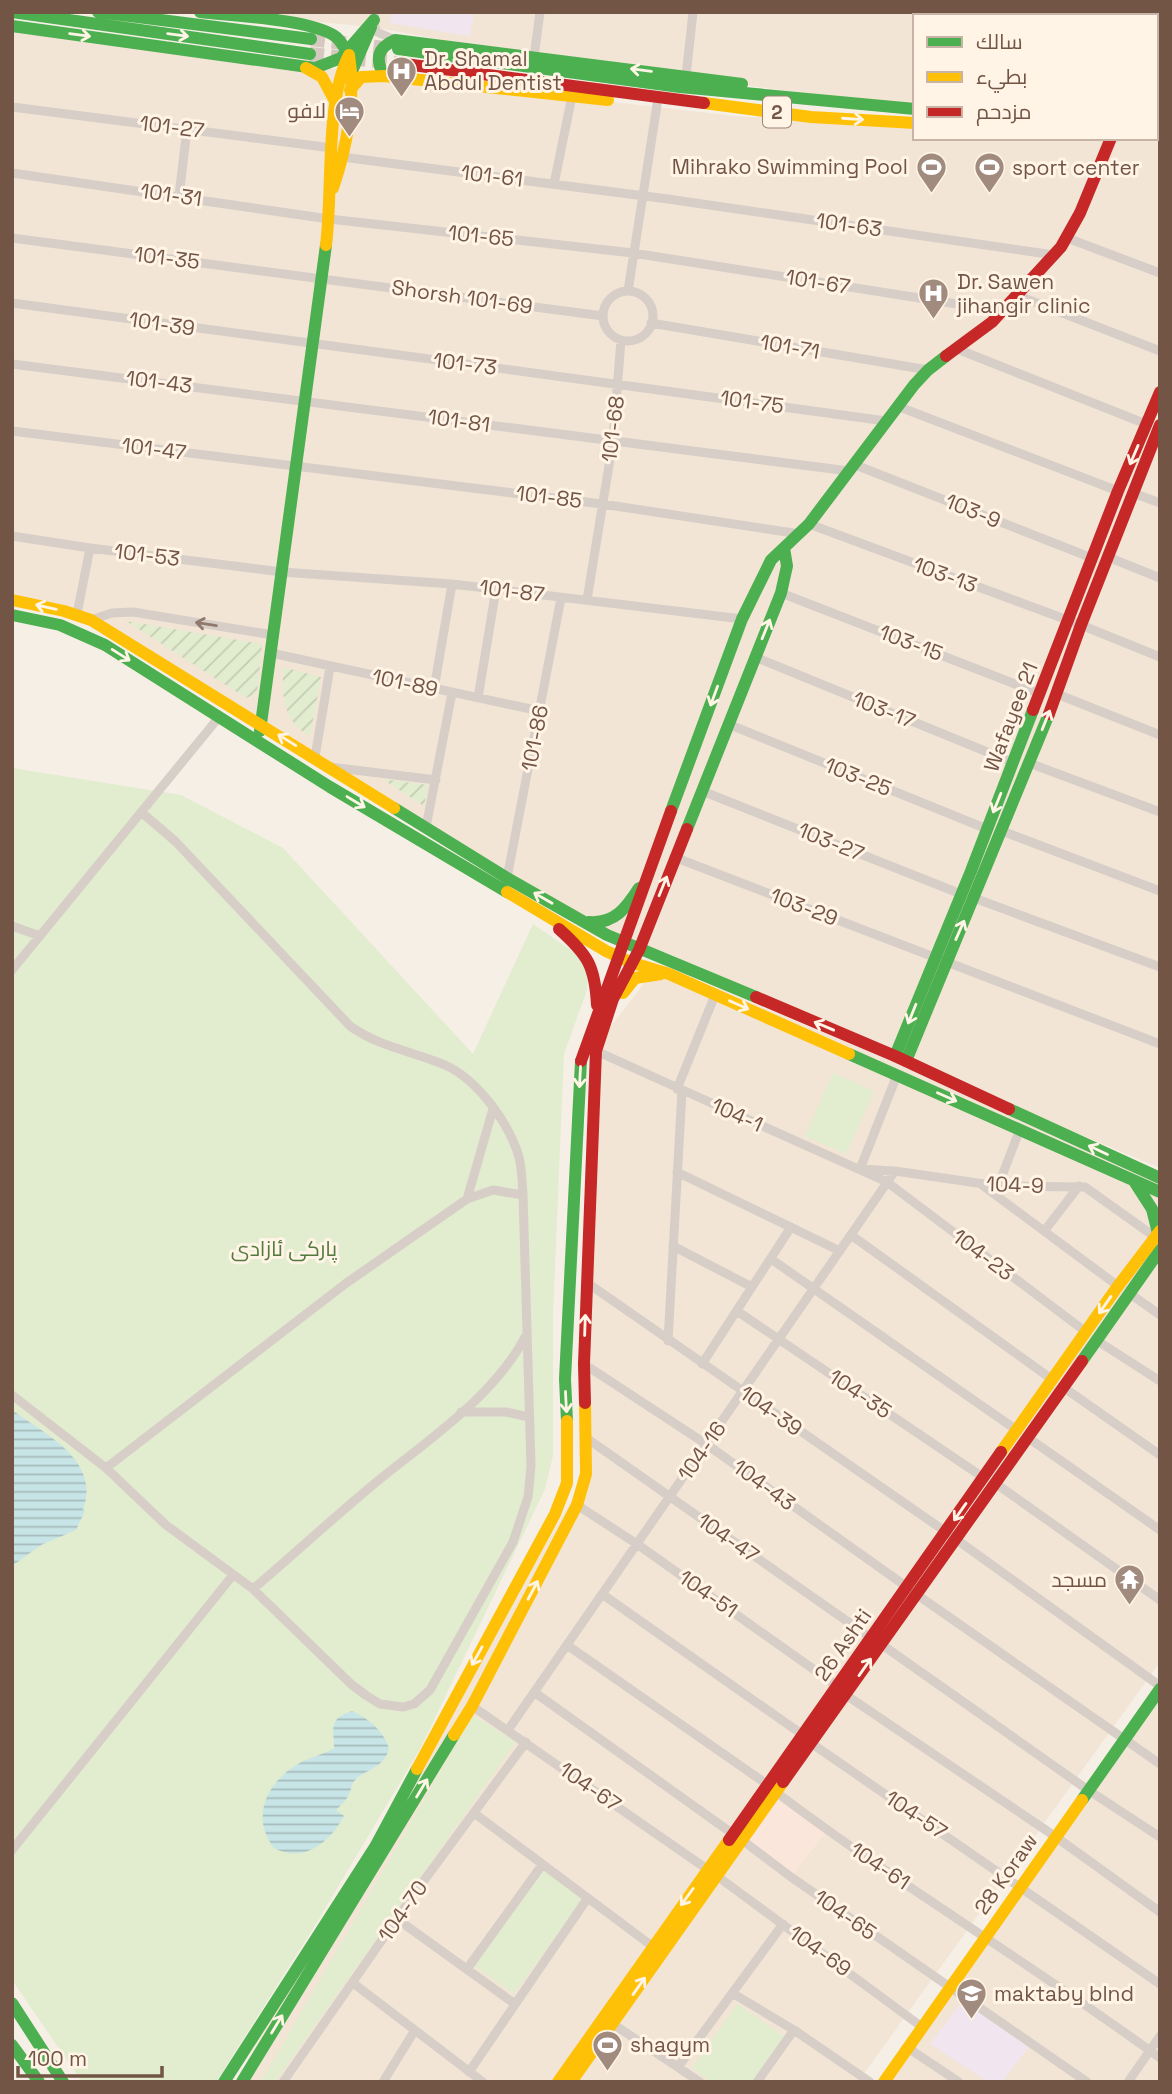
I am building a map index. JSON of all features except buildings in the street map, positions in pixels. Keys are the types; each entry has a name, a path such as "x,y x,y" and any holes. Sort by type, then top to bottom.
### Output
{"main road":[{"path":"12,12 310,54"},
{"path":"98,12 311,39"},
{"path":"200,12 297,18 337,38 348,54 337,105 338,177 332,188 259,742"},
{"path":"12,26 315,68 348,54 374,16"},
{"path":"350,90 346,71 374,16"},
{"path":"326,32 335,52 326,65"},
{"path":"384,76 376,62 377,54 380,49 395,48 534,57 687,76 767,88 805,99"},
{"name":"2","path":"395,48 680,87 913,109"},
{"name":"2","path":"395,48 811,117 913,123"},
{"path":"301,66 322,77 337,105"},
{"path":"337,152 350,90 361,77 384,76 744,117 811,117"},
{"path":"242,2082 472,1706 578,1505 586,1474 584,1364 596,1051 624,959 624,943 742,619 765,568 804,529 897,406 929,370 981,332 1054,255 1067,238 1086,200 1110,140"},
{"name":"Wafayee 21","path":"940,960 974,898 1057,694 1156,426 1160,392"},
{"name":"Wafayee 21","path":"900,1059 940,960 961,894 1118,491 1156,426"},
{"path":"224,2082 375,1847 555,1514 567,1483 565,1379 581,1062 598,1011 624,959 639,950 781,593 787,566 784,548"},
{"path":"12,600 77,614 91,620 508,878 624,943 900,1059 1160,1178"},
{"path":"12,615 60,625 105,645 538,911 624,959 669,974 1160,1192"},
{"path":"577,918 601,923 619,916 650,871"},
{"path":"538,911 583,950 591,962 597,979 598,1011"},
{"path":"649,921 649,943 657,951 685,967"},
{"path":"603,1026 630,982 640,976 669,974"},
{"path":"1143,1171 1160,1172"},
{"path":"1131,1179 1140,1188 1152,1209 1157,1234"},
{"name":"26 Ashti","path":"571,2082 613,2024 737,1837 1124,1289 1157,1234"},
{"name":"26 Ashti","path":"1124,1289 1160,1250"},
{"name":"28 Koraw","path":"884,2082 1160,1688"},
{"name":"26 Ashti","path":"558,2082 652,1946 712,1873"},
{"path":"12,2003 63,2082"},
{"path":"12,2045 39,2082"}],"street":[{"path":"534,57 540,12"},
{"path":"687,76 693,12"},
{"path":"374,16 377,32 395,48"},
{"path":"554,184 572,96"},
{"path":"628,291 657,105"},
{"name":"101-27","path":"12,107 187,129 337,152"},
{"path":"178,196 187,129"},
{"name":"101-61","path":"337,152 643,196"},
{"name":"101-31","path":"12,173 329,219"},
{"name":"101-63","path":"643,196 1054,255"},
{"name":"101-65","path":"329,219 633,253"},
{"name":"101-35","path":"12,238 322,278"},
{"path":"1067,238 1160,273"},
{"name":"101-67","path":"633,253 1002,311"},
{"name":"Shorsh 101-69","path":"322,278 603,316"},
{"path":"628,291 648,301 651,323 643,335 621,340 608,331 603,316 607,301 620,292 628,291"},
{"path":"1016,295 1160,351"},
{"name":"101-39","path":"12,303 312,345"},
{"name":"101-71","path":"651,323 929,370"},
{"name":"101-68","path":"587,600 612,441 621,340"},
{"name":"101-73","path":"312,345 619,383"},
{"path":"957,349 1156,426"},
{"name":"101-43","path":"12,364 305,401"},
{"name":"101-75","path":"619,383 886,421"},
{"name":"101-81","path":"305,401 612,441 851,467"},
{"path":"897,406 1118,491"},
{"name":"101-47","path":"12,431 297,466"},
{"name":"101-85","path":"297,466 804,529"},
{"name":"103-9","path":"851,467 1092,558"},
{"path":"1133,492 1160,503"},
{"name":"103-13","path":"804,529 1081,625 1160,657"},
{"name":"101-53","path":"12,536 282,572"},
{"path":"77,614 90,548"},
{"path":"1108,557 1160,578"},
{"name":"101-87","path":"282,572 452,584 742,619"},
{"path":"434,689 452,584"},
{"path":"478,698 496,589"},
{"name":"103-15","path":"781,593 1041,694"},
{"name":"101-86","path":"508,878 561,598"},
{"path":"91,620 112,613 134,612 273,635"},
{"name":"101-89","path":"271,653 540,711"},
{"name":"103-17","path":"755,657 1014,763"},
{"path":"315,758 330,667"},
{"path":"426,827 452,692"},
{"path":"1057,694 1160,735"},
{"path":"12,970 219,717"},
{"name":"103-25","path":"728,724 987,829"},
{"path":"1029,763 1160,812"},
{"path":"329,767 436,780"},
{"name":"103-27","path":"702,791 961,894"},
{"path":"12,1395 106,1468 166,1525 253,1589 352,1685 380,1704 393,1707 414,1704 430,1690 513,1542 528,1497 531,1466 523,1195 521,1167 515,1146 478,1090 447,1066 383,1045 350,1026 175,842 141,812"},
{"path":"1002,831 1160,891"},
{"name":"103-29","path":"674,857 1160,1044"},
{"path":"974,898 1160,967"},
{"path":"12,926 40,936"},
{"path":"668,1341 679,1090 715,995"},
{"name":"104-1","path":"596,1051 883,1180"},
{"path":"860,1169 897,1075"},
{"path":"467,1199 493,1109"},
{"path":"1020,1129 996,1190 1045,1230 1160,1314"},
{"name":"104-9","path":"860,1169 895,1171 981,1184 996,1190 1079,1186"},
{"path":"677,1171 840,1251"},
{"name":"104-16","path":"508,1730 851,1235 883,1180 895,1171"},
{"name":"104-23","path":"883,1180 1091,1336 1160,1381"},
{"path":"1045,1230 1079,1186 1085,1187 1157,1234"},
{"path":"106,1468 345,1284 467,1199 493,1190 523,1195"},
{"path":"702,1364 791,1227"},
{"path":"851,1235 1160,1455"},
{"path":"673,1246 752,1287"},
{"path":"771,1259 1160,1530"},
{"name":"104-39","path":"586,1282 950,1536 1160,1688"},
{"name":"104-35","path":"737,1311 1160,1600"},
{"path":"253,1589 339,1513 461,1412 512,1361 527,1335"},
{"name":"104-43","path":"584,1364 706,1444 1160,1764"},
{"path":"461,1412 506,1412 529,1417"},
{"name":"104-47","path":"585,1437 1088,1790 1160,1837"},
{"name":"104-51","path":"578,1505 1160,1912"},
{"path":"12,1850 233,1575"},
{"name":"104-57","path":"602,1594 1160,1984"},
{"name":"104-61","path":"567,1646 772,1788 827,1830 986,1936 1160,2058"},
{"name":"104-65","path":"534,1692 1087,2082"},
{"name":"104-67","path":"472,1706 712,1873"},
{"name":"104-70","path":"283,2082 526,1742"},
{"path":"474,1813 652,1946"},
{"path":"467,1969 542,1865"},
{"name":"104-69","path":"712,1873 922,2027"},
{"path":"469,2072 587,1899"},
{"path":"397,1919 516,2004"},
{"path":"678,2067 783,1924"},
{"path":"353,1983 483,2082"},
{"path":"732,1993 794,2030 870,2082"},
{"path":"613,2024 700,2082"},
{"path":"383,2082 415,2030"},
{"path":"757,2082 794,2030"},
{"path":"1128,2082 1160,2036"},
{"path":"908,2048 959,2082"}],"shaded area":[{"path":"222,12 372,12 370,27"},
{"path":"380,12 1160,12 1160,114 1158,14 913,14 913,108 534,57 378,28"},
{"path":"391,12 474,12 470,36 390,23"},
{"path":"12,24 384,76 744,117 811,117 913,124 913,140 1158,140 1160,132 1160,1168 901,1059 674,956 634,942 617,940 77,614 12,602"},
{"path":"656,968 715,987 1160,1175 1160,1662 858,2082 235,2082 582,1482 601,1039"},
{"path":"1160,1699 1160,2082 884,2082"},
{"path":"776,1792 827,1831 791,1877 742,1840"},
{"name":"maktaby blnd","path":"965,1998 1029,2047 1002,2082 988,2082 930,2044"}],"green space":[{"path":"126,621 262,644 257,693 246,698"},
{"path":"283,667 321,677 310,736 294,723 289,715 284,697"},
{"name":"پارکی ئازادی","path":"12,768 181,795 283,848 473,1054 533,924 575,953 584,964 588,977 587,990 564,1054 553,1312 553,1456 545,1489 420,1749 314,1927 216,2082 82,2082 12,1980"},
{"path":"382,779 428,785 424,806"},
{"path":"833,1073 874,1091 846,1154 805,1136"},
{"path":"473,1715 516,1742 275,2082 261,2082"},
{"path":"542,1869 583,1899 514,1994 473,1965"},
{"path":"737,2004 784,2036 752,2082 711,2082 692,2068"}],"water":[{"path":"12,1410 67,1451 84,1477 87,1492 85,1511 76,1530 41,1545 12,1566"},
{"path":"352,1711 380,1731 389,1749 386,1756 352,1784 346,1799 336,1810 344,1816 324,1842 306,1852 285,1852 274,1848 263,1824 265,1801 270,1790 298,1764 334,1748 334,1725 339,1717"}],"tunnel":[{"path":"311,39 393,49"},
{"path":"310,54 397,63"}],"traffic: fast":[{"path":"12,12 310,54"},
{"path":"98,12 311,39"},
{"path":"200,12 271,19 309,26 336,37 349,55"},
{"path":"12,26 315,68 341,58 374,20"},
{"path":"352,71 371,27"},
{"path":"384,76 379,55 384,47 395,40 742,84"},
{"path":"398,49 680,87 913,109"},
{"path":"260,731 326,245"},
{"path":"671,811 742,619 771,560 809,524 914,385 946,356"},
{"path":"687,829 781,593 787,566 784,548"},
{"path":"12,615 60,625 105,645 330,787 507,892"},
{"path":"895,1056 1033,710"},
{"path":"906,1061 1049,714"},
{"path":"394,808 507,878 607,935 756,997"},
{"path":"589,922 606,920 619,913 639,888"},
{"path":"849,1054 1160,1192"},
{"path":"567,1421 565,1379 581,1061"},
{"path":"1009,1109 1160,1178"},
{"path":"1134,1181 1152,1209 1158,1233"},
{"path":"1082,1361 1160,1250"},
{"path":"1082,1800 1160,1689"},
{"path":"242,2082 454,1735"},
{"path":"224,2082 375,1847 417,1769"},
{"path":"12,2003 63,2082"},
{"path":"12,2045 39,2082"}],"traffic: slow":[{"path":"333,188 349,122 349,55"},
{"path":"326,245 336,96 349,55"},
{"path":"306,68 322,77 337,105"},
{"path":"350,90 361,77 384,76 608,100"},
{"path":"704,103 811,117 913,123"},
{"path":"12,600 91,620 394,808"},
{"path":"507,892 606,951 630,962 669,974 849,1054"},
{"path":"623,993 635,978 661,974"},
{"path":"1001,1452 1160,1231"},
{"path":"454,1735 472,1706 577,1505 586,1474 585,1403"},
{"path":"417,1769 555,1514 567,1483 567,1421"},
{"path":"571,2082 783,1782"},
{"path":"884,2082 1082,1800"},
{"path":"558,2082 729,1840"}],"traffic: jam":[{"path":"397,63 704,103"},
{"path":"946,356 992,322 1061,247 1080,213 1110,140"},
{"path":"1033,710 1118,491 1160,392"},
{"path":"1049,714 1160,425"},
{"path":"581,1061 671,811"},
{"path":"585,1403 584,1364 596,1051 613,999 639,950 687,829"},
{"path":"559,929 577,946 588,962 594,980 597,1005"},
{"path":"756,997 895,1056 1009,1109"},
{"path":"783,1782 1082,1361"},
{"path":"729,1840 1001,1452"}],"place":[{"name":"Dr. Shamal Abdul Dentist","path":"401,98"},
{"name":"لافو","path":"349,138"},
{"name":"Mihrako Swimming Pool","path":"931,194"},
{"name":"sport center","path":"989,195"},
{"name":"Dr. Sawen jihangir clinic","path":"934,321"},
{"name":"مسجد","path":"1130,1607"},
{"name":"maktaby blnd","path":"971,2021"},
{"name":"shagym","path":"607,2072"}]}
